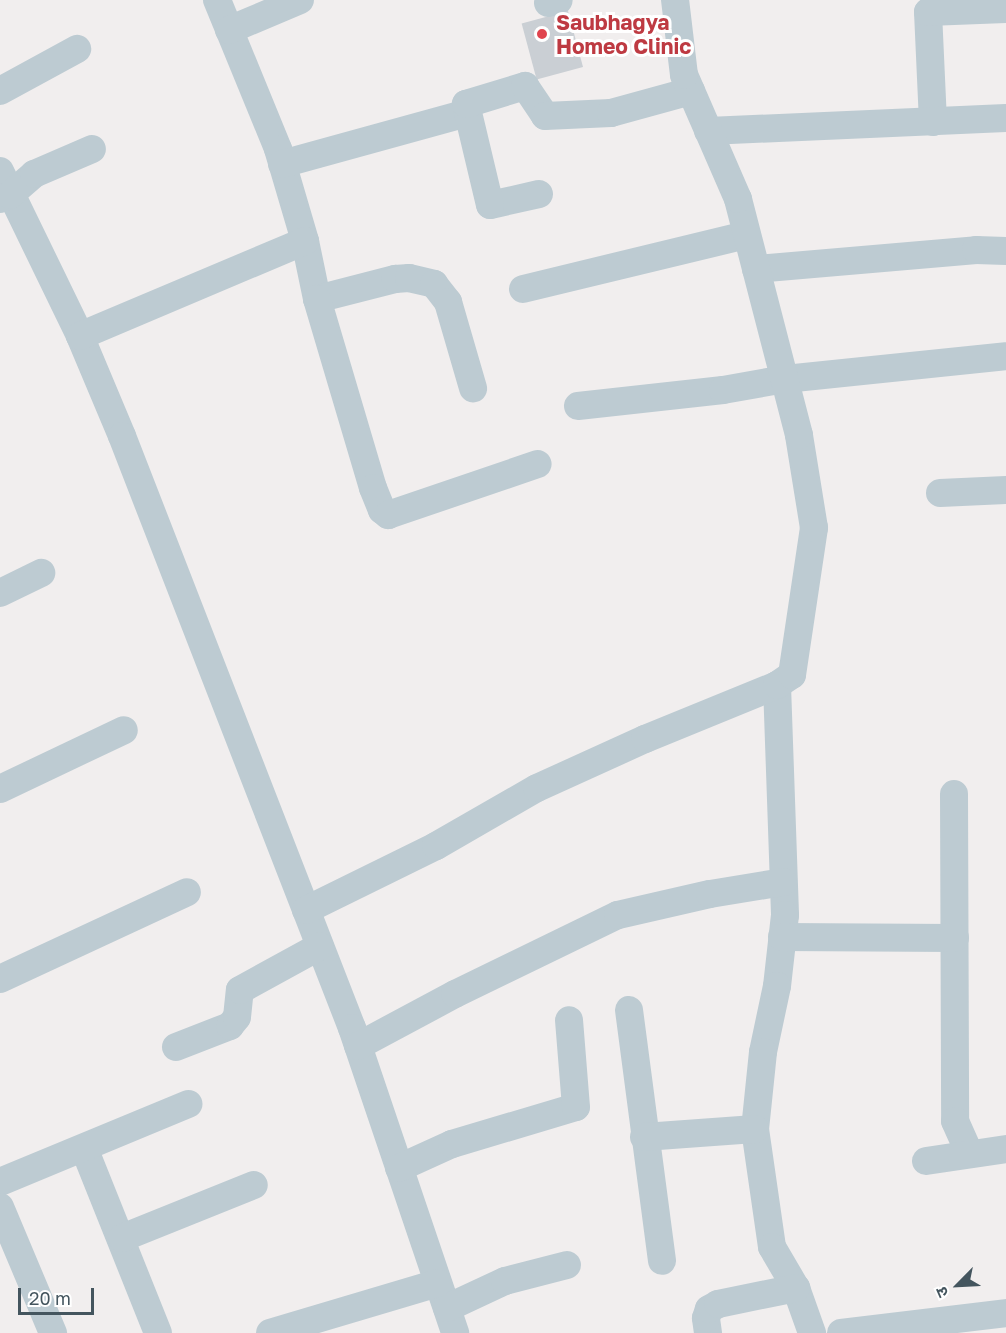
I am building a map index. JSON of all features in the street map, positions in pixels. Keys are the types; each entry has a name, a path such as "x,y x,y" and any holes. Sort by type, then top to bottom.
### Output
{"street":[{"path":"217,0 282,164 305,241 316,299 373,488 382,510 387,514 538,464"},
{"path":"229,30 300,0"},
{"path":"306,910 436,846 537,788 645,738 711,714 792,675 814,528 799,435 738,199 684,75 675,0"},
{"path":"933,122 928,6 1006,9"},
{"path":"0,91 77,49"},
{"path":"539,194 490,205 466,104 525,86 545,116 610,114 691,91"},
{"path":"282,164 467,113"},
{"path":"708,130 1006,118"},
{"path":"92,149 3,188 80,336 122,436 358,1046 446,1308"},
{"path":"523,288 747,235"},
{"path":"80,336 305,241"},
{"path":"756,269 976,250 1006,251"},
{"path":"316,299 395,279 409,278 434,284 448,302 472,388"},
{"path":"578,406 723,390 785,379 1006,356"},
{"path":"940,493 1006,490"},
{"path":"0,592 41,573"},
{"path":"777,684 785,915 777,986 763,1052 755,1129 772,1247 796,1288 812,1333"},
{"path":"0,789 124,730"},
{"path":"954,794 955,1121 970,1154"},
{"path":"358,1046 454,994 618,915 710,894 783,882"},
{"path":"0,979 187,892"},
{"path":"782,937 955,938"},
{"path":"176,1047 230,1026 237,1017 240,990 320,946"},
{"path":"629,1010 662,1261"},
{"path":"399,1168 452,1144 576,1107 569,1020"},
{"path":"0,1182 188,1104"},
{"path":"644,1137 755,1129"},
{"path":"84,1148 122,1238 158,1333"},
{"path":"926,1161 1006,1149"},
{"path":"122,1238 254,1185"},
{"path":"4,1226 53,1333"},
{"path":"270,1333 446,1308 505,1281 567,1265"},
{"path":"708,1333 706,1318 709,1309 717,1304 796,1288"},
{"path":"841,1333 1006,1313"}],"building":[{"path":"568,11 583,67 537,79 522,23"}],"place":[{"name":"Saubhagya Homeo Clinic","path":"542,34"}]}
